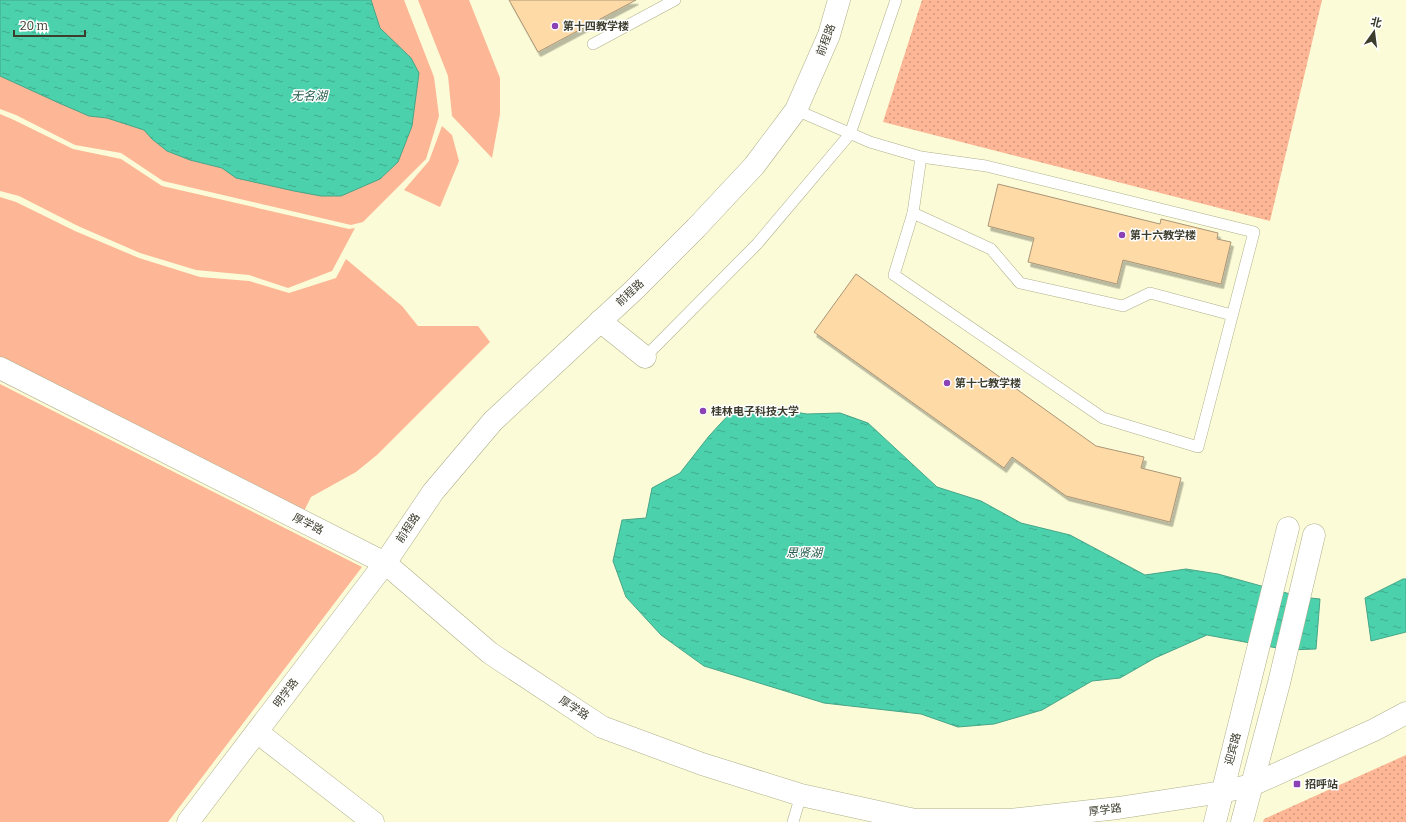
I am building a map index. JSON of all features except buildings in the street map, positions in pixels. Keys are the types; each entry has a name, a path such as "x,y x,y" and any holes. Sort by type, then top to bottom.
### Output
{"street":[{"name":"前程路","path":"385,563 433,492 494,421 634,290 702,222 754,166 796,110 829,35 839,0"},
{"path":"600,321 645,357"},
{"name":"厚学路","path":"0,368 385,563 490,653 602,727 702,764 801,795 915,820 1010,820 1118,808 1222,792"},
{"name":"迎宾路","path":"1215,822 1288,528"},
{"path":"1242,822 1279,683 1314,535"},
{"name":"明学路","path":"188,822 385,563"},
{"path":"1222,792 1252,785 1374,730 1406,713"},
{"path":"256,732 373,822"}],"lane":[{"path":"593,44 674,0"},
{"path":"645,357 757,244 850,134 896,0"},
{"path":"796,110 870,142 921,157 986,166 1254,232 1198,446 1103,418 894,275 913,213 921,157"},
{"path":"913,213 991,249 1020,283 1123,306 1150,293 1232,315"},
{"path":"793,822 801,795"}],"shaded area":[{"name":"无名湖","path":"0,0 404,0 434,77 439,116 426,159 363,222 351,225 163,181 121,153 75,145 16,115 0,109"},
{"path":"418,0 469,0 500,78 500,114 492,158 452,116 448,76"},
{"path":"922,0 1322,0 1270,221 883,122"},
{"path":"0,114 73,149 121,159 162,186 349,229 355,228 332,271 288,288 249,275 196,270 140,253 78,226 19,196 0,191"},
{"path":"442,126 452,135 459,161 440,207 404,190 429,161"},
{"path":"0,197 16,202 75,231 139,258 200,277 249,281 289,293 336,278 346,259 402,306 418,326 478,326 490,342 377,455 356,472 311,497 302,515 0,359"},
{"path":"0,384 362,567 168,822 0,822"},
{"path":"1406,755 1406,822 1263,822 1264,819"}],"water":[{"name":"无名湖","path":"0,0 371,0 380,28 411,58 419,73 412,126 398,162 380,179 341,196 321,196 236,178 222,168 190,160 167,151 152,139 144,130 107,118 89,116 0,76"},
{"name":"思贤湖","path":"758,406 807,414 840,413 868,423 937,487 981,501 1021,523 1070,535 1145,575 1186,569 1218,574 1301,597 1320,599 1316,649 1288,650 1207,635 1155,658 1120,678 1092,681 1042,710 994,724 958,727 921,714 824,703 704,666 661,635 626,597 613,561 622,520 646,518 652,488 680,473 709,436 733,410"},
{"path":"1403,579 1406,579 1406,632 1371,641 1365,598"}],"place":[{"name":"第十四教学楼","path":"555,26"},
{"name":"第十六教学楼","path":"1122,235"},
{"name":"第十七教学楼","path":"947,383"},
{"name":"桂林电子科技大学","path":"703,411"},
{"name":"招呼站","path":"1297,784"}]}
